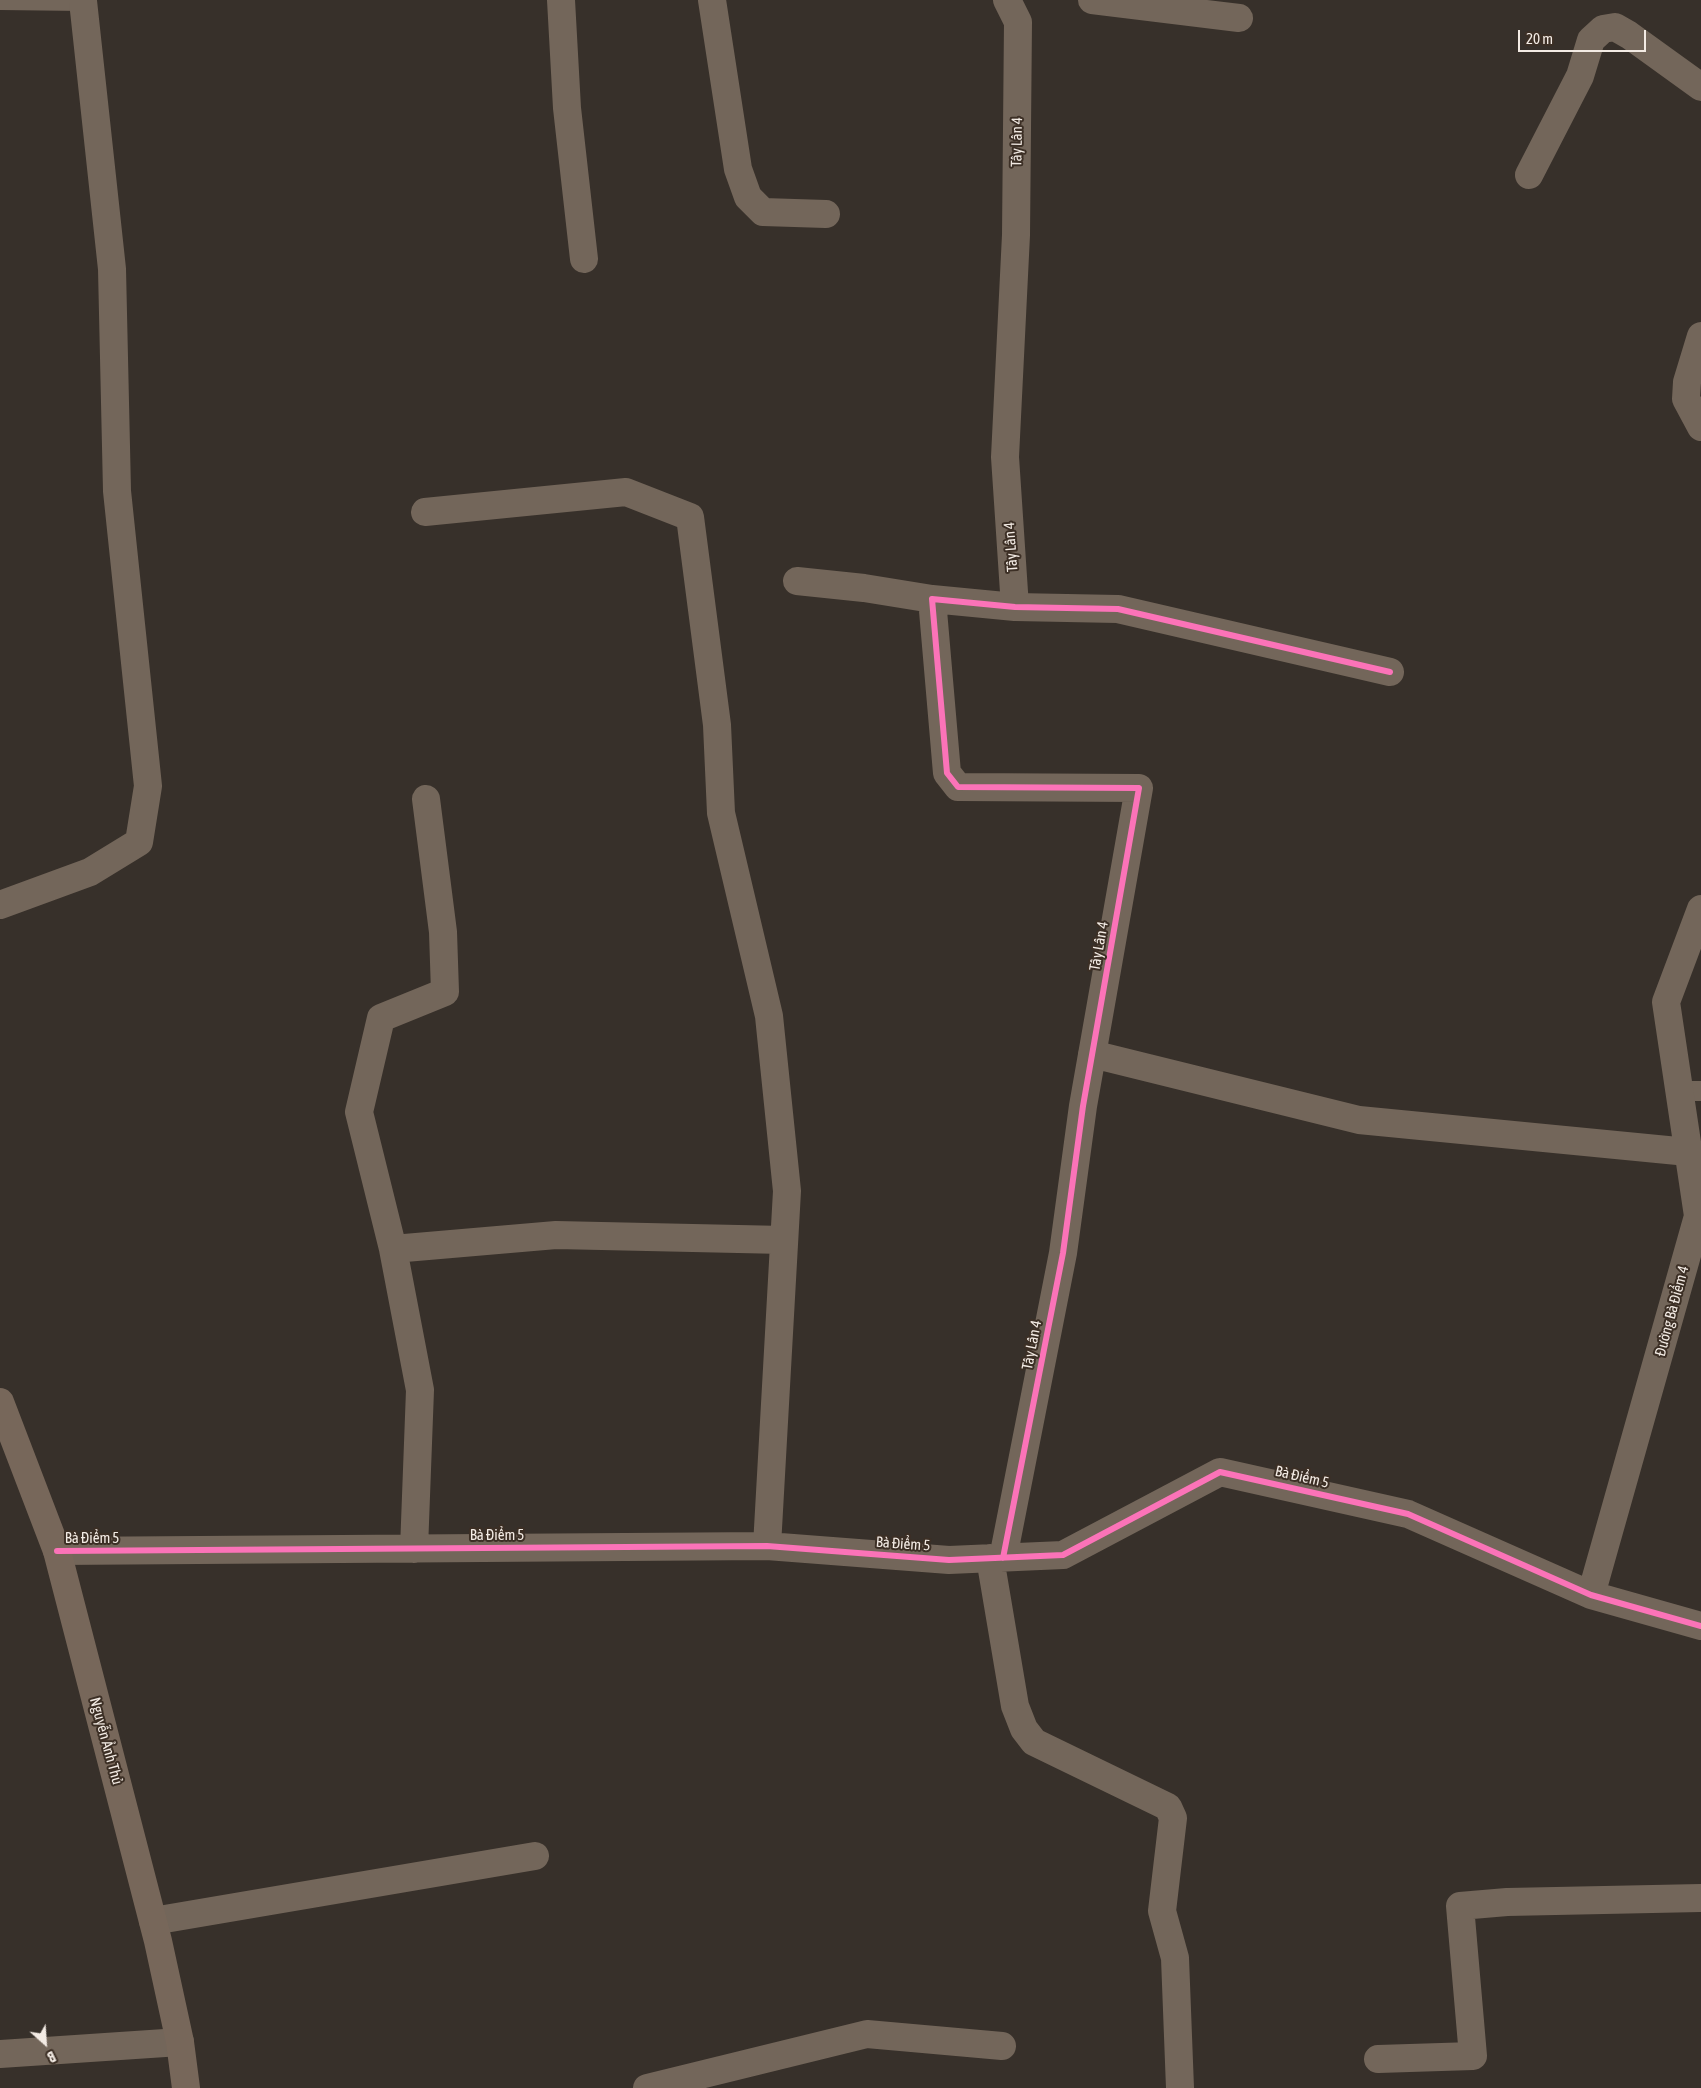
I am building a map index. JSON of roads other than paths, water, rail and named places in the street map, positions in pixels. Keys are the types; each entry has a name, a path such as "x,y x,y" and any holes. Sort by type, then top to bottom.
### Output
{"main road":[{"name":"Nguyễn Ảnh Thủ","path":"0,1402 57,1551 153,1921 180,2042 186,2088"}],"street":[{"path":"561,0 567,108 584,259"},
{"path":"712,0 738,169 748,197 762,212 826,214"},
{"name":"Tây Lân 4","path":"1007,0 1018,22 1016,235 1005,457 1015,607"},
{"path":"1092,0 1239,18"},
{"path":"0,905 90,872 140,842 148,786 117,491 112,269 83,1"},
{"path":"1529,175 1580,76 1591,40 1602,29 1615,27 1629,35 1701,87"},
{"path":"1701,336 1688,382 1686,399 1701,427"},
{"path":"425,512 626,492 690,518 717,725 721,813 770,1016 787,1191 767,1546"},
{"path":"797,581 864,588 932,599 1015,607 1118,609 1390,672"},
{"name":"Tây Lân 4","path":"932,599 946,773 958,787 1139,788 1083,1106 1064,1253 996,1558"},
{"path":"414,1549 420,1390 393,1249 359,1112 381,1018 445,992 443,932 426,799"},
{"name":"Đường Bà Điểm 4","path":"1591,1595 1698,1216 1688,1152 1690,1091 1666,1002 1701,909"},
{"path":"1092,1054 1359,1120 1688,1152"},
{"path":"393,1249 556,1235 784,1240"},
{"name":"Bà Điểm 5","path":"57,1551 767,1546 949,1560 1063,1555 1220,1472 1408,1514 1591,1595 1701,1626"},
{"path":"996,1558 1015,1706 1024,1729 1034,1742 1168,1807 1173,1818 1162,1911 1175,1958 1180,2088"},
{"path":"153,1921 534,1856"},
{"path":"1378,2059 1473,2056 1460,1906 1506,1902 1701,1898"},
{"path":"648,2088 867,2034 1002,2046"},
{"path":"0,2054 180,2042"}],"lane":[{"path":"0,0 83,1"}]}
